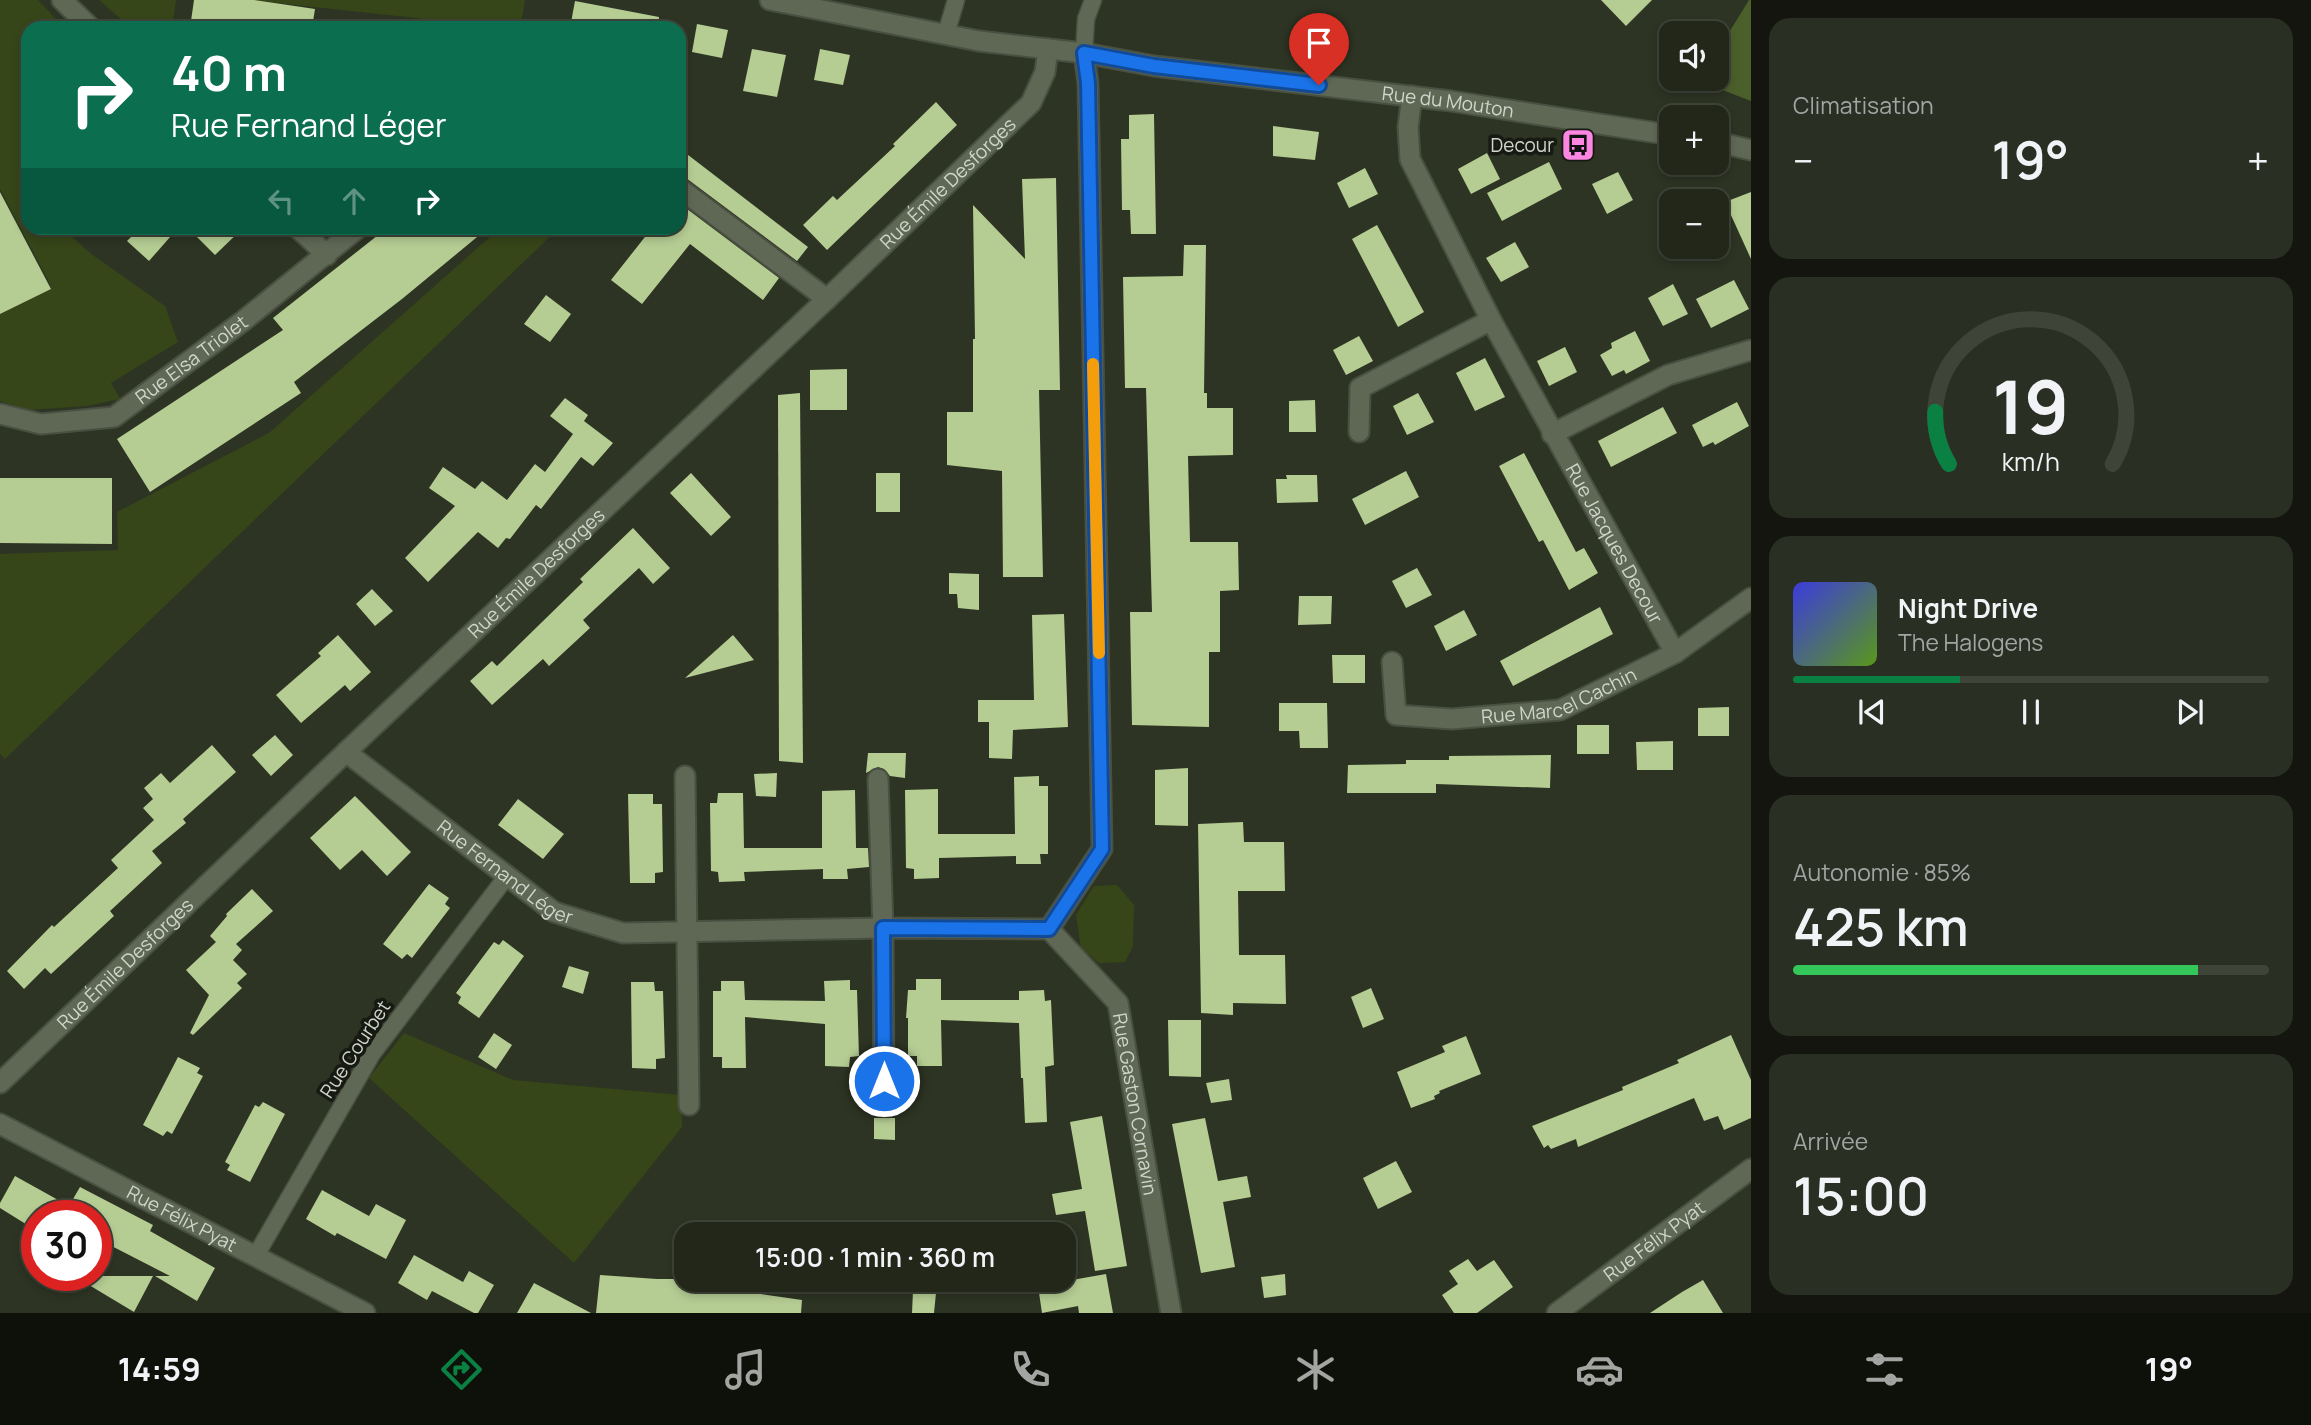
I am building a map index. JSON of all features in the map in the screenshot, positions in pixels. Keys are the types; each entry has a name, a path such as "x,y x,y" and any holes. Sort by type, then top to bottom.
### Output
{"street":[{"path":"62,0 84,21"},
{"name":"Rue du Mouton","path":"770,0 979,41 1084,53 1154,66 1412,96 1659,133"},
{"name":"Rue Émile Desforges","path":"0,1083 345,752 827,299 1031,103 1045,72 1048,49"},
{"path":"1049,929 1102,849 1088,96 1084,53"},
{"name":"Rue Jacques Decour","path":"1412,96 1408,127 1410,159 1552,434 1675,653"},
{"path":"1729,145 1751,150"},
{"path":"686,193 827,299"},
{"path":"306,235 327,255"},
{"name":"Rue Elsa Triolet","path":"0,414 41,424 114,417 243,321 350,235"},
{"path":"1359,432 1360,388 1491,320"},
{"path":"1552,434 1668,375 1751,350"},
{"name":"Rue Marcel Cachin","path":"1392,662 1396,715 1452,719 1560,710 1675,653 1751,598"},
{"name":"Rue Fernand Léger","path":"345,752 554,912 623,933 883,928 1049,929"},
{"path":"685,776 689,1105"},
{"path":"878,779 883,928 884,1106"},
{"name":"Rue Gaston Cornavin","path":"1049,929 1118,1003 1171,1313"},
{"name":"Rue Félix Pyat","path":"0,1124 365,1313"},
{"name":"Rue Félix Pyat","path":"1557,1313 1751,1169"}],"lane":[{"path":"946,34 956,0"},
{"path":"1084,53 1086,19 1093,0"},
{"name":"Rue Courbet","path":"256,1257 372,1054 507,876"}],"green space":[{"path":"0,0 38,0 58,21 21,21 21,229 0,189"},
{"path":"99,0 176,0 173,21 123,21"},
{"path":"250,0 525,0 520,21 444,21"},
{"path":"1751,0 1751,101 1725,91 1729,91 1729,32"},
{"path":"24,235 70,235 90,253 165,306 178,342 111,383 120,399 87,406 28,410 0,401 0,314 51,286"},
{"path":"492,235 552,235 5,759 0,754 0,554 118,550 117,512 269,433"},
{"path":"1117,885 1134,905 1133,946 1125,962 1099,963 1081,948 1076,915 1094,886"},
{"path":"404,1033 513,1080 681,1095 682,1127 574,1263 369,1078"}],"building":[{"path":"194,0 254,0 315,9 313,21 191,21"},
{"path":"1601,0 1652,0 1626,26"},
{"path":"575,1 659,17 659,21 571,21"},
{"path":"697,24 728,30 722,58 692,52"},
{"path":"752,49 786,55 777,97 743,91"},
{"path":"820,49 850,55 843,85 814,80"},
{"path":"936,102 957,125 827,250 803,225 833,196 837,200 895,146 893,144"},
{"path":"1154,114 1156,234 1131,234 1130,210 1122,210 1121,139 1129,139 1129,115"},
{"path":"1273,126 1319,132 1315,160 1273,156"},
{"path":"686,153 808,247 797,261 686,178"},
{"path":"1487,153 1500,179 1471,194 1458,169"},
{"path":"1549,162 1562,189 1502,221 1487,193"},
{"path":"1365,168 1378,194 1349,208 1337,183"},
{"path":"1618,172 1633,200 1607,214 1592,184"},
{"path":"1056,178 1060,390 1039,390 1043,577 1003,577 1002,471 947,465 947,412 973,412 973,205 1025,259 1022,179"},
{"path":"0,192 51,289 0,314"},
{"path":"1751,192 1751,259 1729,211 1729,200"},
{"path":"686,208 779,278 763,300 690,244 642,304 611,280 646,235 686,235"},
{"path":"1377,225 1424,312 1398,327 1352,239"},
{"path":"133,235 172,235 149,261 127,241"},
{"path":"195,235 236,235 215,255"},
{"path":"378,235 480,235 294,382 301,393 150,492 117,439 283,330 273,318"},
{"path":"1515,242 1529,267 1501,282 1486,258"},
{"path":"1184,245 1206,245 1204,393 1207,393 1207,408 1233,408 1233,455 1188,456 1190,542 1238,542 1239,590 1220,591 1220,652 1209,652 1209,727 1132,725 1130,612 1152,612 1146,388 1125,388 1123,277 1183,276"},
{"path":"1734,280 1749,309 1711,328 1696,299"},
{"path":"1673,284 1688,314 1663,326 1648,298"},
{"path":"546,295 571,314 550,342 524,324"},
{"path":"1635,331 1650,361 1626,374 1624,370 1612,376 1600,355 1612,348 1611,343"},
{"path":"1359,336 1373,361 1346,375 1333,350"},
{"path":"1565,347 1577,372 1549,386 1537,361"},
{"path":"1485,358 1505,397 1475,411 1456,373"},
{"path":"847,369 847,410 810,410 810,370"},
{"path":"800,393 803,763 779,761 778,395"},
{"path":"1418,393 1434,422 1407,435 1393,406"},
{"path":"565,398 588,415 584,421 613,443 593,466 581,457 541,509 536,505 510,539 506,538 498,548 478,532 428,582 405,558 455,506 429,488 443,467 475,489 482,481 507,500 535,464 545,472 573,434 550,416"},
{"path":"1315,400 1316,432 1289,432 1289,401"},
{"path":"1737,402 1749,426 1715,445 1713,442 1703,447 1692,425"},
{"path":"1663,407 1677,433 1611,467 1598,441"},
{"path":"1524,453 1576,552 1584,548 1598,573 1569,590 1543,540 1539,542 1499,466"},
{"path":"1406,471 1419,497 1365,525 1352,499"},
{"path":"691,473 731,517 711,536 670,493"},
{"path":"876,473 900,473 900,512 876,512"},
{"path":"1286,475 1317,475 1318,502 1277,503 1276,479 1287,479"},
{"path":"0,478 112,478 112,544 0,543"},
{"path":"633,528 670,568 653,584 639,568 583,620 590,628 549,666 543,659 492,705 470,681 492,661 497,666 583,582 580,579"},
{"path":"1417,568 1432,595 1406,608 1392,581"},
{"path":"949,573 979,574 979,610 958,608 957,594 949,594"},
{"path":"372,589 393,611 375,626 356,604"},
{"path":"1299,596 1332,596 1331,624 1298,625"},
{"path":"1600,607 1613,634 1513,686 1500,661"},
{"path":"1464,610 1477,635 1446,651 1434,626"},
{"path":"1064,614 1068,727 1013,730 1012,759 989,758 989,722 978,722 978,700 1034,700 1032,615"},
{"path":"338,635 371,672 350,691 345,685 301,723 276,695 321,656 318,653"},
{"path":"733,635 754,660 685,678"},
{"path":"1332,655 1365,655 1365,683 1333,683"},
{"path":"1279,703 1327,703 1328,748 1300,748 1299,731 1279,731"},
{"path":"1729,707 1729,736 1698,736 1698,708"},
{"path":"1577,725 1609,725 1609,754 1577,754"},
{"path":"275,735 293,755 271,776 252,755"},
{"path":"1673,741 1673,770 1637,770 1636,742"},
{"path":"212,745 236,772 183,819 186,823 152,851 162,863 110,911 114,916 51,974 45,968 24,989 7,971 52,925 54,927 118,868 111,860 154,820 143,808 153,799 144,788 161,773 170,783"},
{"path":"868,753 906,753 905,778 890,776 878,767 866,773"},
{"path":"1551,755 1550,788 1436,784 1436,793 1347,793 1348,765 1406,764 1406,760 1449,760 1449,756"},
{"path":"1188,768 1188,826 1155,825 1155,770"},
{"path":"777,773 776,797 756,796 754,774"},
{"path":"1039,776 1039,786 1048,786 1048,854 1040,854 1041,864 1016,864 1016,856 939,858 939,878 914,879 914,869 906,868 905,790 938,789 938,834 1015,834 1014,777"},
{"path":"855,790 856,848 868,848 869,867 847,869 848,879 823,879 823,869 744,872 745,881 719,882 718,872 711,871 710,803 717,803 718,793 743,793 744,848 822,848 822,791"},
{"path":"628,794 653,794 653,804 662,804 663,872 655,873 655,883 630,883"},
{"path":"355,796 411,852 387,876 362,850 340,870 310,838"},
{"path":"518,799 564,834 543,859 498,825"},
{"path":"1243,822 1244,842 1284,842 1285,891 1238,891 1239,955 1285,955 1286,1004 1233,1003 1233,1015 1201,1013 1198,824"},
{"path":"429,884 449,898 445,904 450,908 412,958 407,954 402,959 383,944"},
{"path":"252,889 273,911 236,944 242,950 233,960 247,974 237,983 242,988 193,1035 190,1033 209,995 186,970 216,942 210,936 226,914"},
{"path":"503,940 524,956 479,1018 458,1003 461,997 456,993 494,942 499,945"},
{"path":"569,966 589,972 583,994 562,987"},
{"path":"916,979 941,979 941,1000 1019,1000 1019,991 1044,990 1045,1001 1051,1000 1054,1065 1045,1067 1047,1122 1025,1123 1019,1023 941,1020 942,1066 917,1066 917,1056 908,1056 906,1018 908,990 916,990"},
{"path":"850,980 850,990 857,990 859,1056 850,1057 849,1067 825,1066 825,1024 745,1017 746,1068 722,1068 722,1057 713,1057 713,991 721,991 721,981 744,981 745,1000 825,1001 824,981"},
{"path":"631,982 654,982 655,991 663,991 665,1058 656,1059 656,1069 632,1068"},
{"path":"1371,988 1384,1019 1363,1028 1351,997"},
{"path":"1168,1020 1201,1020 1201,1077 1169,1076"},
{"path":"494,1033 512,1045 496,1069 478,1057"},
{"path":"1731,1035 1751,1080 1751,1118 1724,1130 1718,1116 1704,1121 1694,1098 1578,1147 1576,1139 1551,1149 1548,1145 1544,1148 1532,1126 1623,1090 1622,1087 1679,1063 1677,1060"},
{"path":"1466,1036 1481,1074 1439,1091 1440,1093 1434,1096 1435,1099 1411,1108 1397,1072 1445,1052 1442,1046"},
{"path":"178,1057 200,1068 197,1073 203,1076 172,1134 167,1131 163,1136 143,1125"},
{"path":"1229,1079 1232,1100 1211,1103 1206,1083"},
{"path":"263,1102 285,1114 250,1182 227,1170 230,1165 225,1162 255,1105 259,1107"},
{"path":"1102,1116 1127,1266 1095,1271 1085,1211 1056,1215 1052,1194 1082,1189 1070,1122"},
{"path":"874,1118 895,1118 895,1140 874,1139"},
{"path":"1205,1118 1218,1181 1247,1176 1251,1197 1223,1202 1235,1267 1201,1273 1172,1124"},
{"path":"1396,1161 1412,1192 1378,1209 1363,1178"},
{"path":"15,1176 58,1200 21,1200 21,1221 0,1208 0,1203"},
{"path":"80,1187 105,1200 72,1200"},
{"path":"322,1190 369,1216 376,1204 406,1220 386,1259 337,1233 335,1236 306,1219"},
{"path":"112,1204 153,1225 150,1231 215,1268 197,1301 155,1276 170,1276 112,1246"},
{"path":"414,1255 463,1282 469,1271 494,1285 478,1313 432,1291 427,1300 398,1283"},
{"path":"1468,1259 1477,1271 1494,1260 1513,1287 1477,1313 1454,1313 1442,1295 1458,1284 1449,1271"},
{"path":"1106,1274 1113,1313 1079,1313 1078,1306 1042,1313 1039,1292 1076,1292 1076,1279"},
{"path":"1285,1274 1286,1295 1264,1298 1261,1277"},
{"path":"600,1275 674,1279 674,1292 747,1292 802,1300 801,1313 596,1313"},
{"path":"112,1276 153,1276 134,1312 99,1291 112,1291"},
{"path":"1703,1280 1723,1313 1650,1313 1682,1292"},
{"path":"534,1283 591,1313 517,1313"},
{"path":"913,1292 936,1293 934,1313 912,1313"}],"slow traffic":[{"path":"1093,364 1099,653"}],"place":[{"name":"Decour","path":"1578,145"}],"route":[{"path":"884,1081 883,928 1049,929 1102,849 1088,83 1084,53 1154,66 1319,85"}]}
